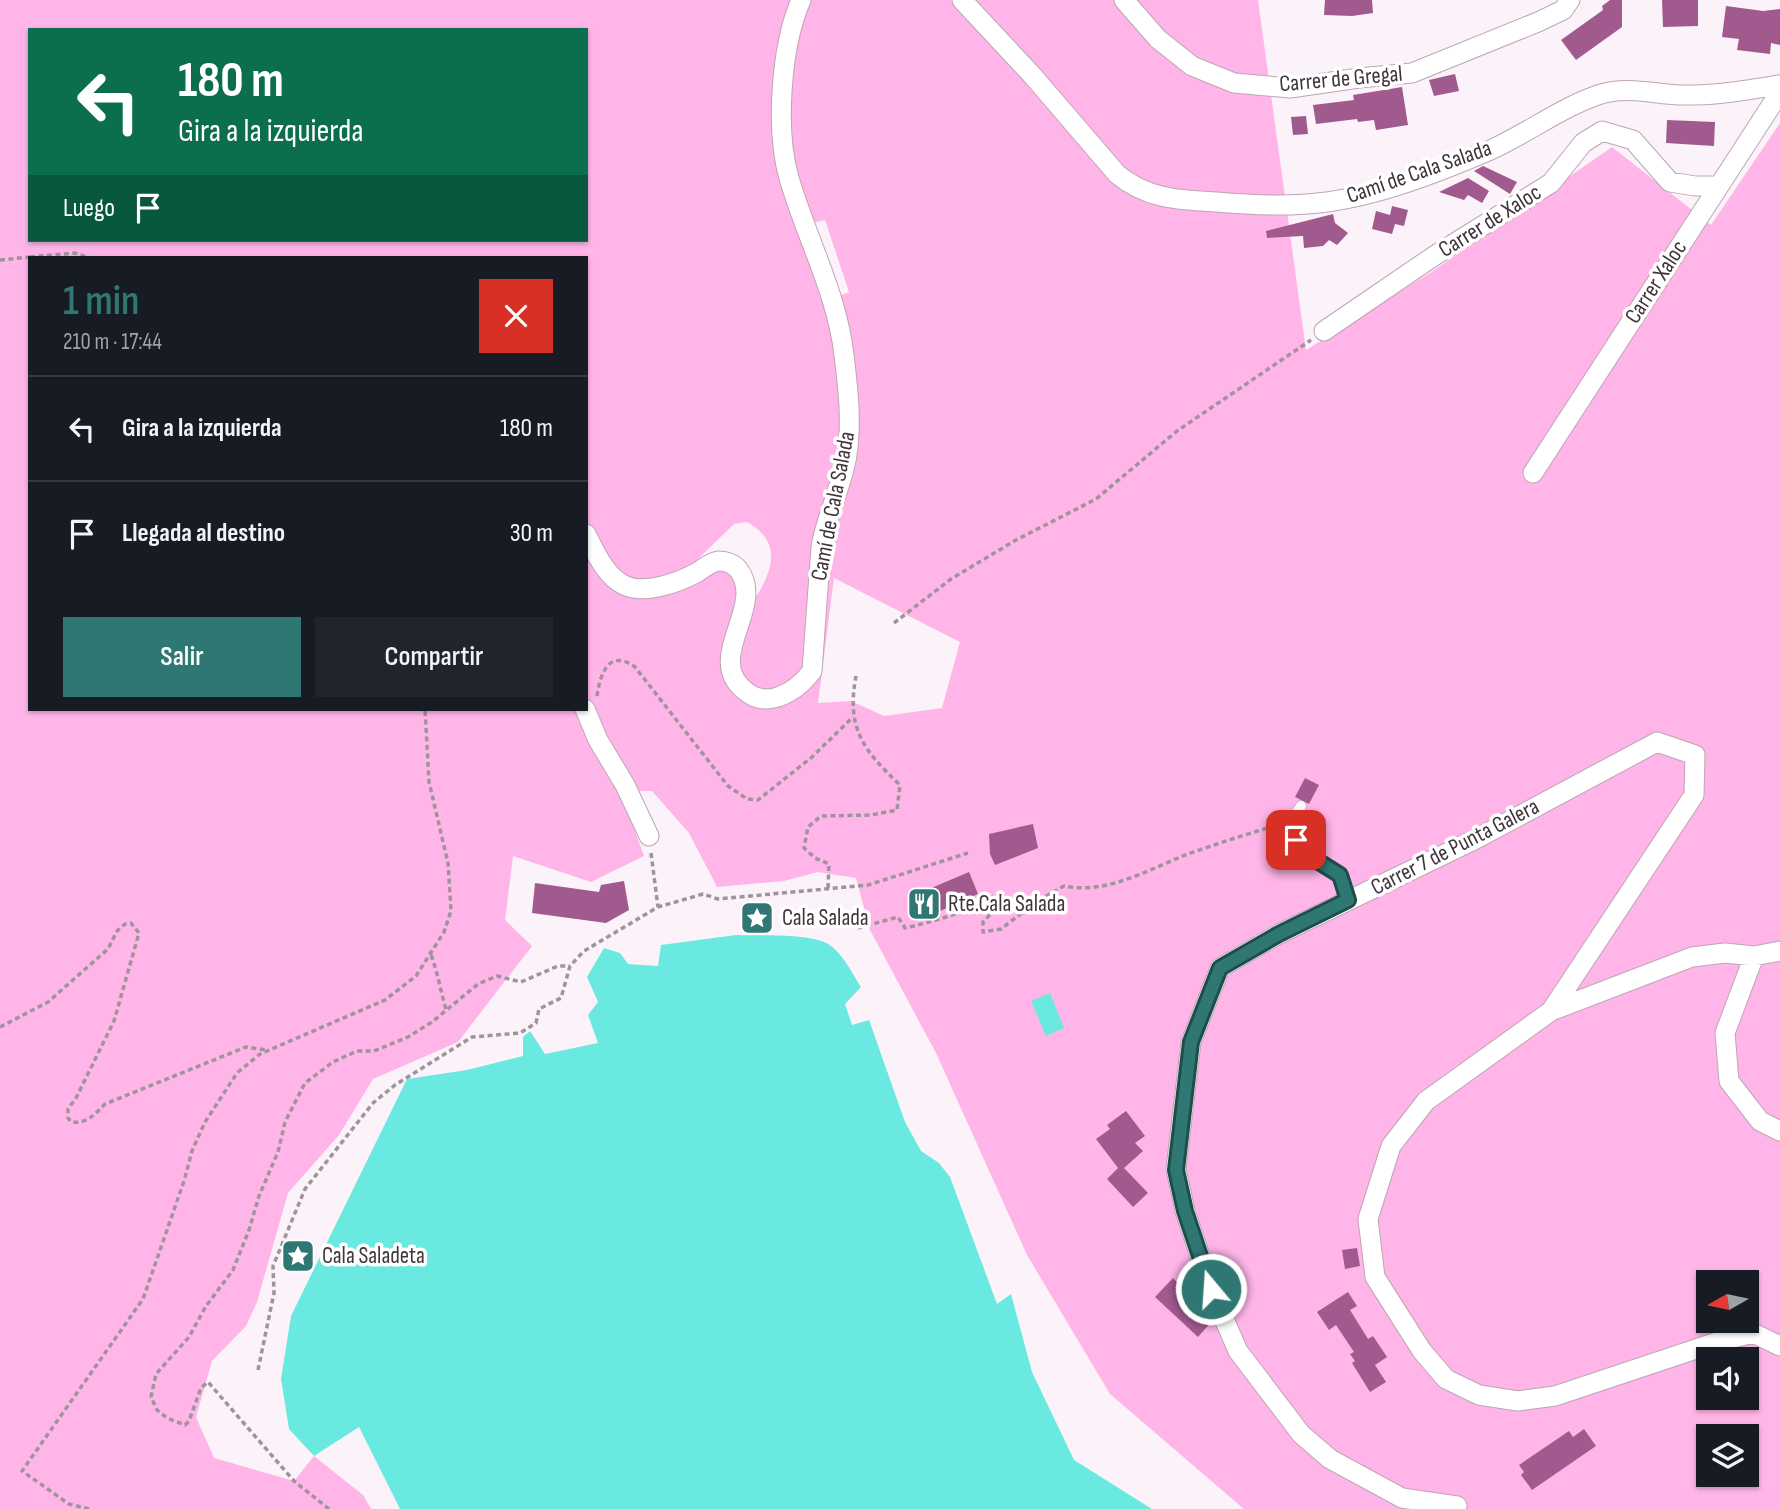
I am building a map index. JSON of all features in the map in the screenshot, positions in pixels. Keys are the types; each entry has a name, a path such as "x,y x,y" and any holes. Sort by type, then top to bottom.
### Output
{"street":[{"name":"Camí de Cala Salada","path":"588,537 610,573 630,587 643,589 676,581 716,561 738,565 745,596 743,615 731,646 733,672 746,692 767,699 778,696 800,685 812,671 822,539 846,457 849,408 846,367 837,315 785,163 782,99 784,72 791,28 801,0"},
{"name":"Camí de Cala Salada","path":"962,0 1032,75 1117,174 1131,186 1148,193 1184,200 1265,206 1325,203 1418,178 1490,150 1560,112 1601,94 1628,89 1679,95 1705,94 1780,85"},
{"name":"Carrer de Gregal","path":"1124,0 1158,39 1192,66 1234,83 1290,88 1412,73 1538,22 1563,10 1570,0"},
{"name":"Carrer Xaloc","path":"1533,473 1780,92"},
{"name":"Carrer de Xaloc","path":"1324,331 1434,256 1551,183 1583,143 1602,131 1633,140 1670,182 1718,186"},
{"path":"591,704 598,740 625,785 649,836"},
{"name":"Carrer 7 de Punta Galera","path":"1457,1506 1402,1498 1330,1459 1301,1433 1238,1351 1211,1289 1185,1211 1176,1170 1191,1042 1220,968 1279,934 1476,838 1657,742 1695,755 1694,795 1551,1011"},
{"path":"1780,951 1754,956 1725,953 1692,957 1551,1011 1426,1101 1391,1146 1368,1219 1375,1277 1422,1351 1446,1379 1479,1395 1518,1401 1555,1396 1717,1342 1753,1333 1780,1346"},
{"path":"1754,956 1725,1033 1729,1081 1760,1121 1780,1131"}],"lane":[{"path":"1301,806 1293,821 1296,840 1308,855 1340,875 1348,900"}],"path":[{"path":"41,256 75,253 83,256"},
{"path":"0,260 28,257"},
{"path":"894,624 951,579 1096,499 1177,431 1324,331"},
{"path":"591,704 606,667 616,661 626,661 635,667 729,786 747,799 758,800 812,757 853,717"},
{"path":"828,888 829,864 815,858 804,848 807,827 821,816 871,815 897,810 900,785 883,769 864,744 853,717 851,701 856,676"},
{"path":"89,1509 69,1504 22,1471 143,1298 192,1151 216,1103 237,1073 260,1054 385,1000 416,976 444,932 451,911 449,863 429,782 425,711"},
{"path":"858,928 898,917 905,928 939,920 973,907 990,896 1004,893 1003,901 983,922 983,932 1001,929 1036,902 1064,886 1077,888 1141,875 1188,854 1293,821"},
{"path":"649,836 657,907"},
{"path":"258,1370 274,1293 273,1266 305,1189 373,1103 395,1085 472,1037 520,1033 536,1023 539,1009 561,998 570,966 584,951 657,907 703,894 718,899 868,885 968,853"},
{"path":"0,1027 48,1002 108,949 117,931 125,924 131,923 139,933 114,1021 68,1109 71,1122 81,1123 90,1119 105,1104 246,1047 269,1051"},
{"path":"431,954 440,977 439,988 446,1009"},
{"path":"329,1509 294,1481 208,1382 201,1388 185,1425 167,1418 157,1410 151,1398 156,1374 189,1337 206,1306 233,1270 278,1152 285,1122 305,1083 333,1062 357,1051 374,1051 408,1037 432,1022 478,984 497,976 521,982 558,966 570,966"}],"shaded area":[{"path":"0,0 1258,0 1306,350 1430,273 1612,147 1711,225 1780,123 1780,1509 1244,1509 1110,1394 1027,1255 936,1053 870,930 856,878 818,872 784,881 717,887 689,833 652,791 634,791 626,806 644,856 591,882 513,856 505,920 532,946 458,1042 373,1079 339,1135 288,1193 257,1302 246,1326 212,1361 196,1417 214,1458 294,1481 314,1456 363,1495 371,1509 0,1509","holes":["825,220 849,292 837,297 813,223","747,522 766,539 771,558 766,578 754,600 740,562 698,559 734,524","834,578 960,642 942,708 884,716 851,701 818,703"]}],"water":[{"path":"736,935 819,940 828,944 842,957 861,987 845,1004 852,1025 869,1020 905,1122 921,1151 939,1163 950,1177 997,1304 1011,1294 1032,1372 1074,1460 1152,1509 400,1509 359,1427 314,1456 289,1429 281,1379 291,1316 407,1079 467,1070 523,1056 523,1037 530,1031 545,1054 598,1043 588,1015 598,1002 587,977 604,948 620,953 628,964 658,966 661,945"},
{"path":"1050,993 1064,1028 1046,1036 1031,1001"}],"building":[{"path":"1325,0 1372,0 1373,13 1352,16 1324,15"},
{"path":"1610,0 1622,0 1622,27 1576,60 1561,40 1603,10 1602,6"},
{"path":"1662,0 1698,0 1698,26 1663,27"},
{"path":"1726,6 1763,11 1780,9 1780,45 1771,43 1770,54 1737,50 1739,39 1722,37"},
{"path":"1455,74 1459,91 1434,96 1429,80"},
{"path":"1402,87 1408,125 1376,130 1374,120 1358,122 1357,119 1316,124 1313,105 1354,100 1353,95"},
{"path":"1306,116 1308,134 1293,135 1291,117"},
{"path":"1667,120 1715,122 1714,146 1666,143"},
{"path":"1483,166 1517,182 1510,194 1474,171"},
{"path":"1468,178 1489,191 1482,203 1468,195 1464,200 1439,192"},
{"path":"1392,206 1408,210 1404,226 1395,224 1392,234 1372,229 1376,211 1390,215"},
{"path":"1333,214 1335,223 1348,233 1337,245 1329,240 1323,246 1304,248 1303,236 1267,238 1266,231"},
{"path":"1305,778 1319,785 1309,804 1295,797"},
{"path":"1033,824 1038,848 995,865 990,854 989,834"},
{"path":"969,872 978,894 920,920 910,897"},
{"path":"624,881 629,910 606,923 532,913 535,883 599,892 601,885"},
{"path":"1126,1111 1145,1136 1135,1143 1143,1151 1124,1168 1148,1193 1133,1207 1107,1179 1118,1168 1096,1139 1110,1129 1107,1125"},
{"path":"1357,1248 1360,1266 1345,1269 1342,1250"},
{"path":"1173,1278 1212,1321 1198,1337 1155,1297"},
{"path":"1348,1292 1357,1306 1350,1310 1368,1339 1373,1336 1387,1357 1375,1365 1386,1382 1370,1392 1352,1363 1355,1361 1350,1354 1354,1352 1336,1325 1329,1330 1317,1312"},
{"path":"1584,1429 1596,1446 1532,1490 1521,1475 1524,1472 1519,1465 1569,1431 1573,1437"}],"place":[{"name":"Rte.Cala Salada","path":"924,904"},
{"name":"Cala Salada","path":"757,918"},
{"name":"Cala Saladeta","path":"298,1256"}],"route":[{"path":"1211,1289 1185,1211 1176,1170 1191,1042 1220,968 1279,934 1348,900 1340,875 1308,855 1296,840"}]}
